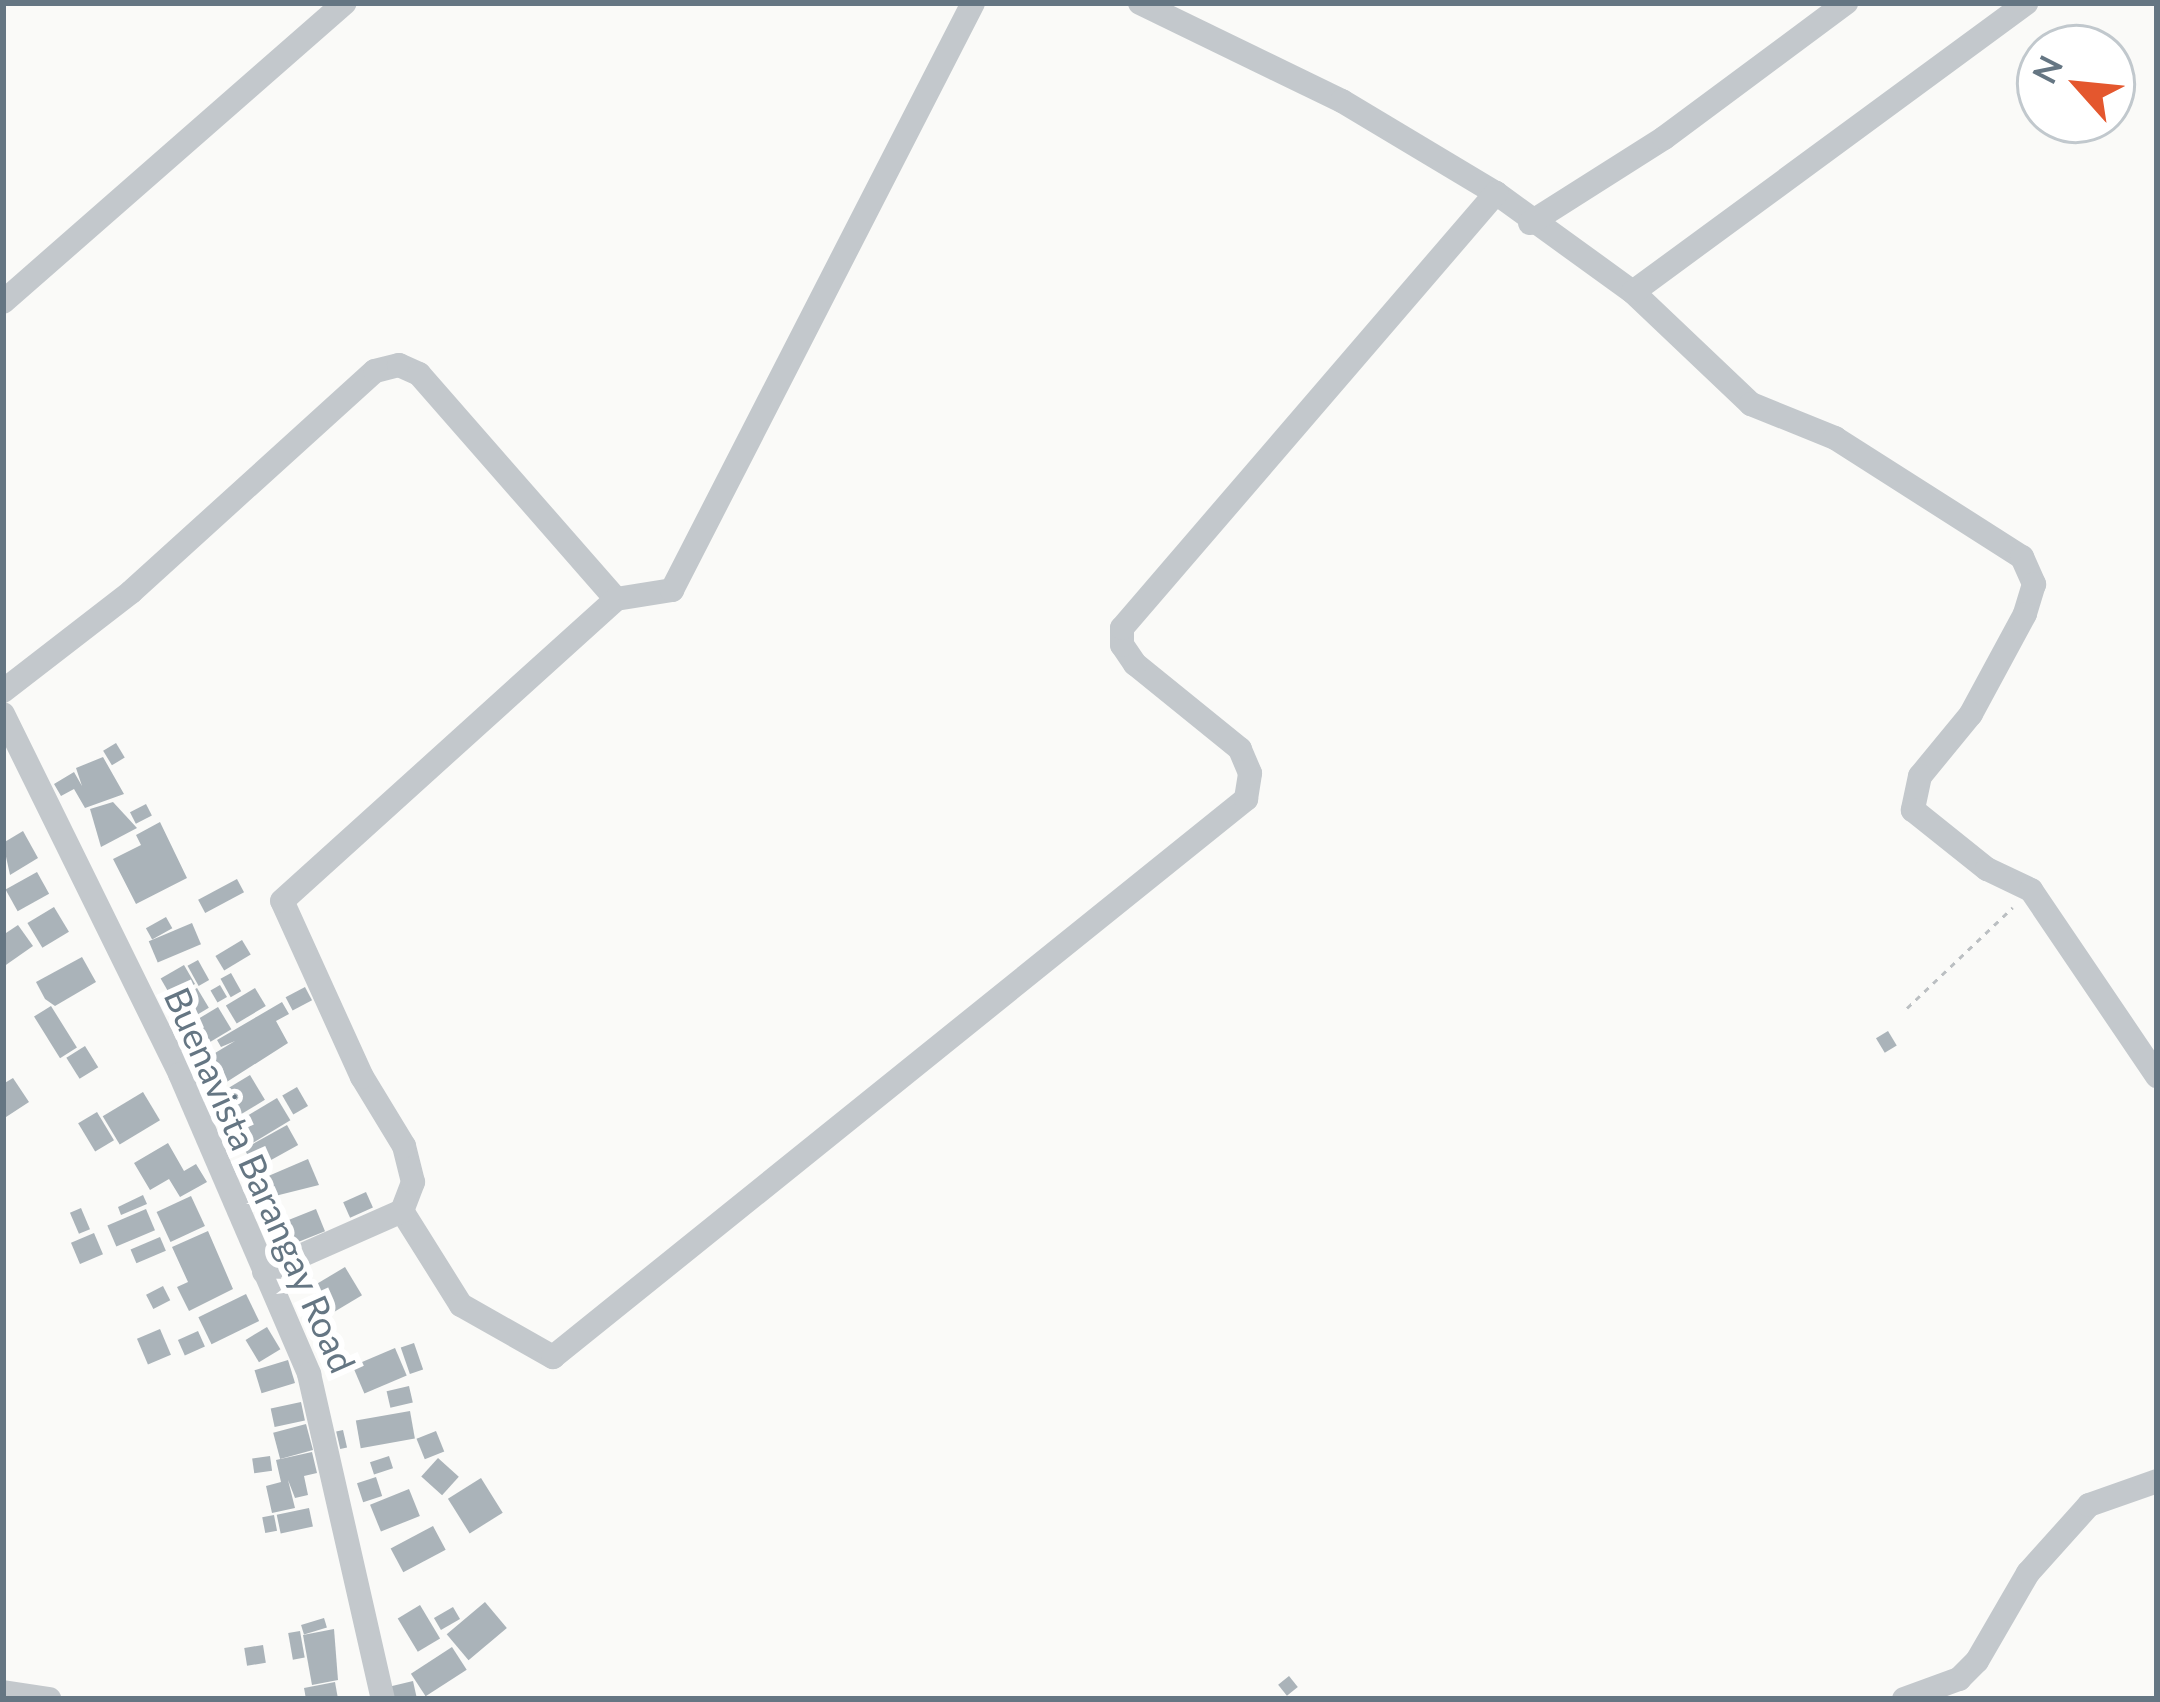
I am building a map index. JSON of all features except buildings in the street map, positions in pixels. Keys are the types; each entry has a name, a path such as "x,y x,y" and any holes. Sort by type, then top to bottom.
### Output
{"street":[{"path":"3,302 345,3"},
{"path":"264,1272 402,1211 413,1182 404,1146 362,1077 282,901 616,599 672,590 689,566 973,3"},
{"path":"1140,3 1342,101 1496,193 1530,223 1633,292 1702,366 1751,404 1835,438 2022,556 2034,584 2025,614 1971,714 1911,793 1913,810 1987,868 2031,890 2157,1076"},
{"path":"1530,223 1664,139 1846,3"},
{"path":"1633,292 2026,3"},
{"path":"402,1211 461,1305 553,1357 1246,799 1250,773 1240,749 1135,664 1122,628 1496,193"},
{"path":"3,691 131,592 375,371 399,364 419,374 616,599"},
{"name":"Buenavista Barangay Road","path":"3,714 180,1074 321,1408 383,1699"},
{"path":"1904,1699 1959,1678 1976,1661 2027,1573 2089,1505 2157,1481"},
{"path":"3,1692 49,1699"}],"path":[{"path":"1907,1008 2031,890"}]}
